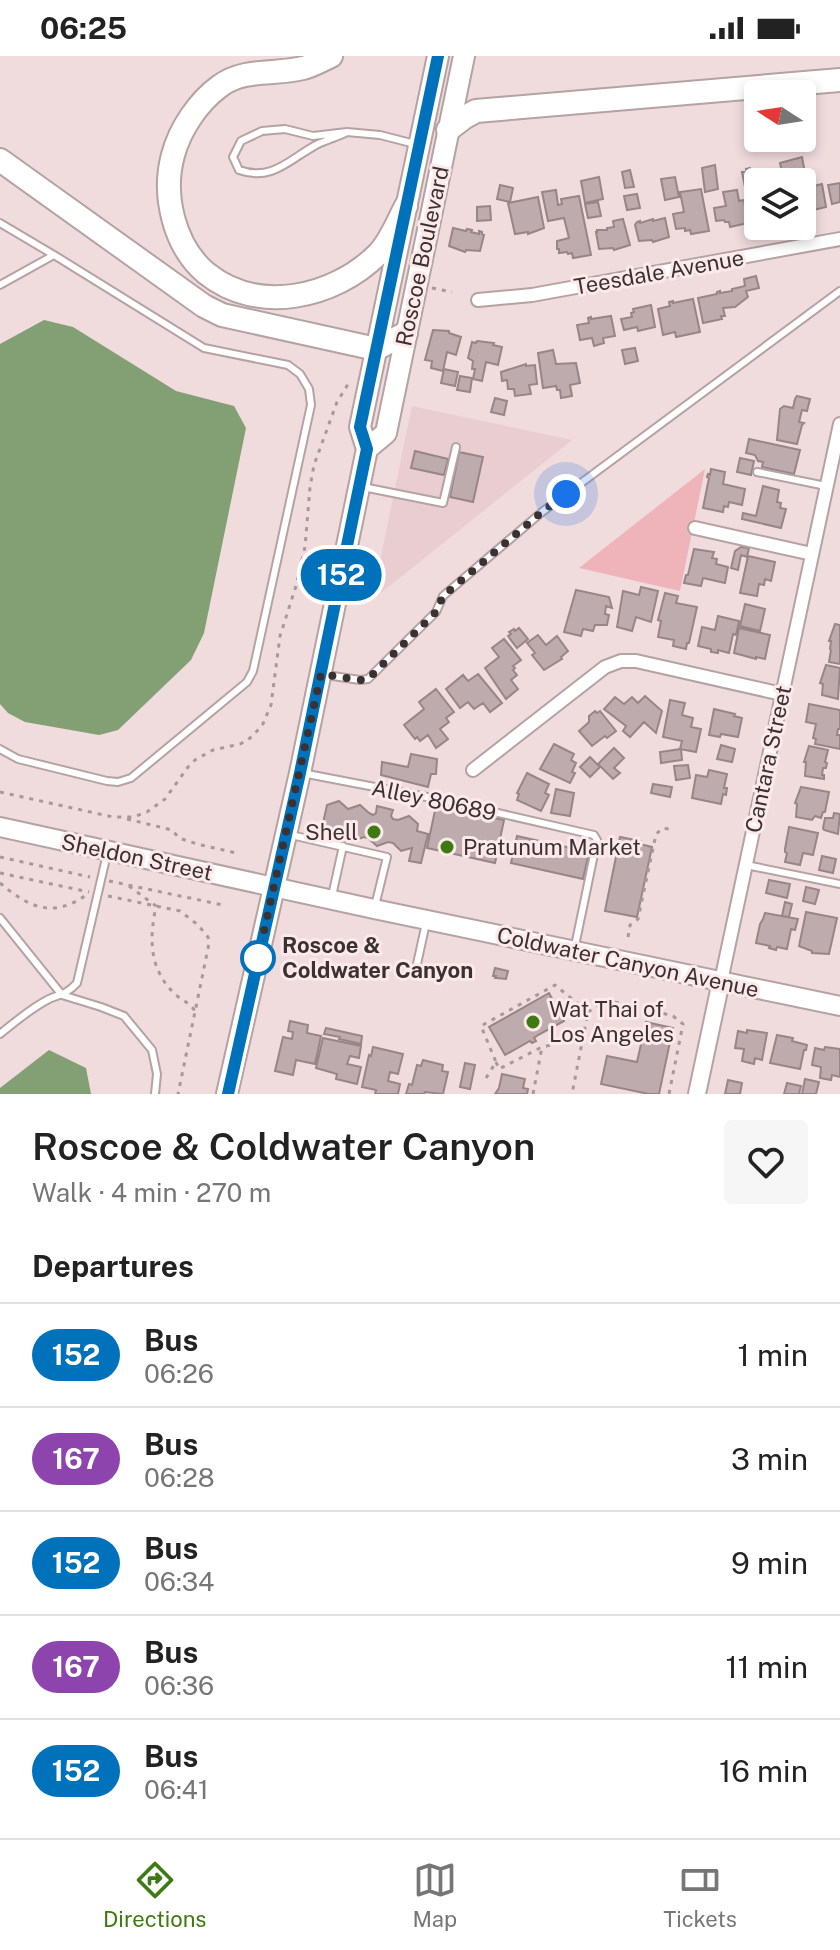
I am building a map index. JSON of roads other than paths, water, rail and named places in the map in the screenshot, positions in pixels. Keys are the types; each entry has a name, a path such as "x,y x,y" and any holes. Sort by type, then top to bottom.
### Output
{"highway":[{"path":"331,56 303,68 254,74 222,84 192,116 172,156 169,196 175,226 187,251 205,271 224,285 249,294 274,297 300,295 327,288 356,272 381,252 406,206"},
{"path":"448,130 476,111 840,80"},
{"path":"0,160 204,306 222,315 376,349 406,333"}],"main road":[{"name":"Roscoe Boulevard","path":"227,1094 287,834 360,486 367,449 360,427 438,56"},
{"name":"Roscoe Boulevard","path":"367,449 386,433 464,56"},
{"name":"Sheldon Street","path":"0,827 275,887"},
{"name":"Coldwater Canyon Avenue","path":"275,887 840,1006"}],"street":[{"name":"Teesdale Avenue","path":"478,300 532,295 840,239"},
{"name":"Cantara Street","path":"697,1094 840,424"},
{"path":"695,528 812,554"},
{"path":"473,770 605,667 621,661 636,661 782,694"}],"lane":[{"path":"347,132 315,145 290,163 251,175 239,170 233,157 241,141 262,131 285,129 313,136 347,132 380,135 419,145"},
{"path":"0,223 204,348 288,365 300,374 309,389 311,405 253,671 247,682 131,778 118,782 18,759 0,749"},
{"path":"0,285 54,255"},
{"path":"321,674 368,679 436,612 443,596 542,512 840,291"},
{"path":"360,486 443,503 456,447"},
{"path":"757,472 826,486"},
{"name":"Alley 80689","path":"300,773 437,799 594,835 597,840 574,950"},
{"path":"287,834 387,857 374,909"},
{"path":"332,900 343,846"},
{"path":"0,1034 77,983 108,851"},
{"path":"746,865 840,884"},
{"path":"0,918 62,995 124,1016 152,1050 157,1074 155,1094"},
{"path":"415,973 427,920"}],"place":[{"name":"Shell","path":"374,832"},
{"name":"Pratunum Market","path":"447,847"},
{"name":"Roscoe & Coldwater Canyon","path":"258,958"},
{"name":"Wat Thai of Los Angeles","path":"533,1022"}]}
